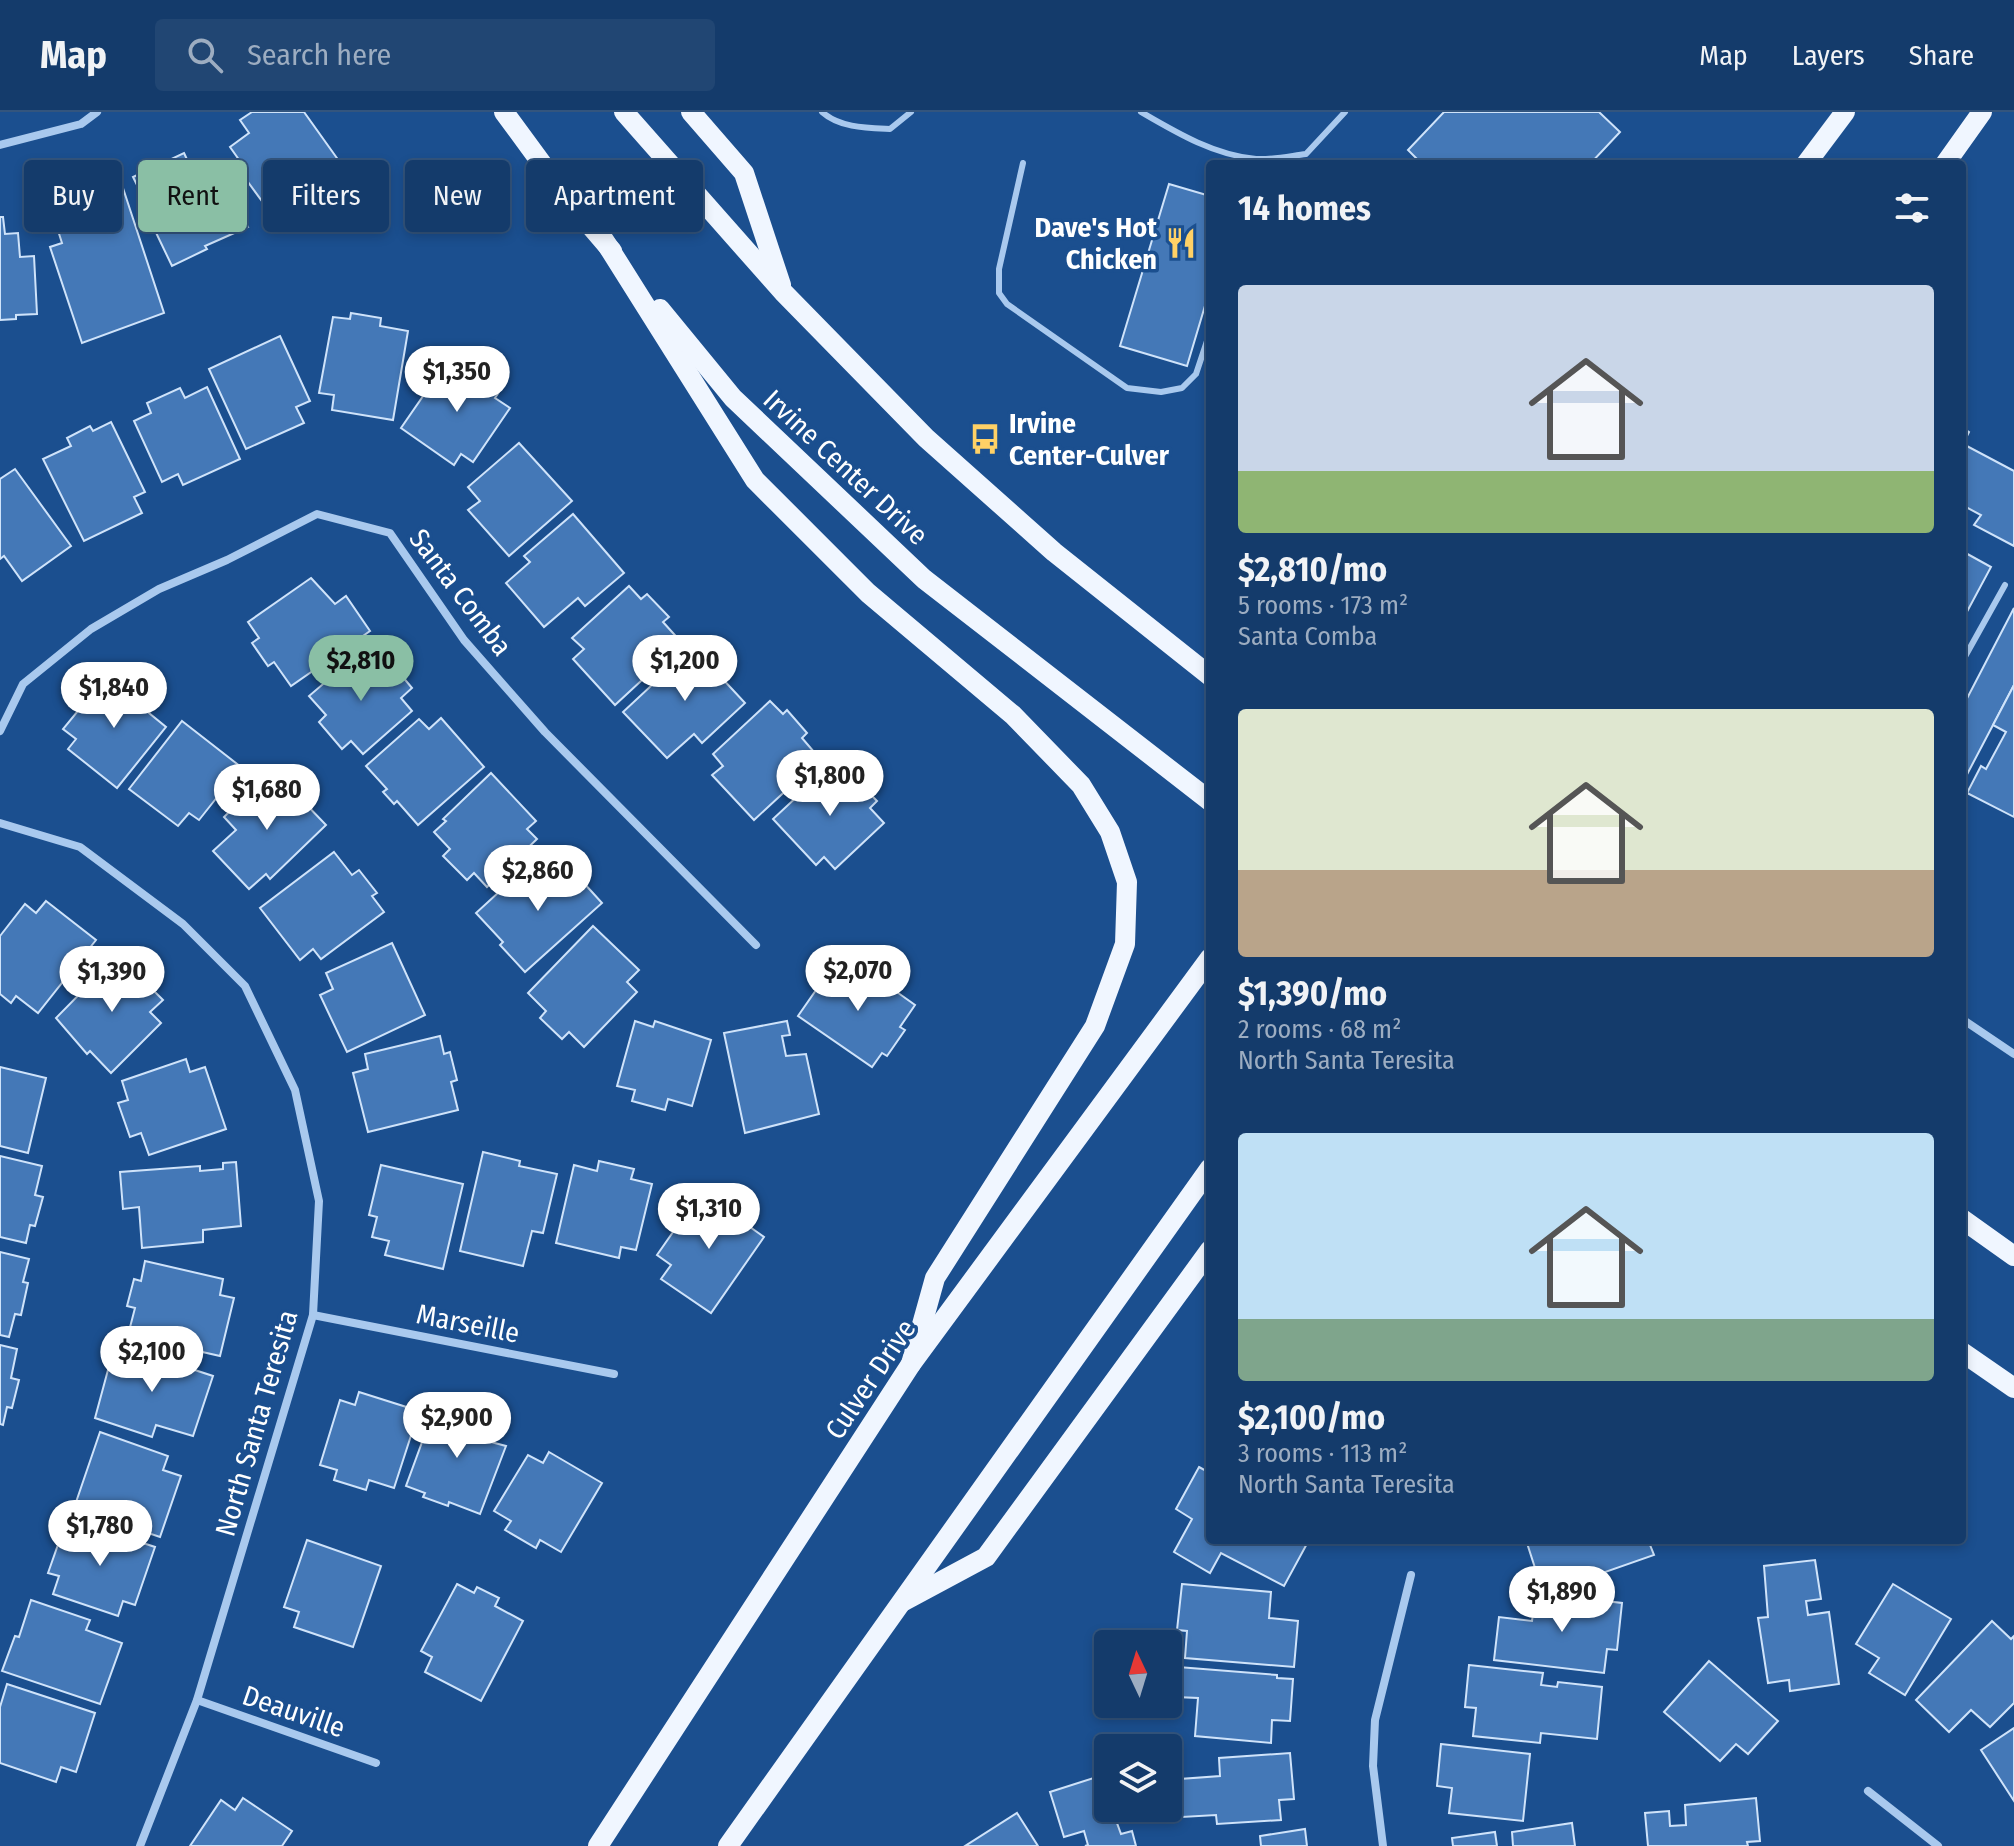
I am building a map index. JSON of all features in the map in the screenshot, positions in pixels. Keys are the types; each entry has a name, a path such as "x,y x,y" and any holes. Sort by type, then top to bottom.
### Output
{"main road":[{"name":"Irvine Center Drive","path":"504,112 570,202 733,398 924,579 1206,798"},
{"path":"624,112 783,292 926,438 1103,592 1206,673"},
{"path":"691,112 744,173 783,292"},
{"path":"1809,160 1845,112"},
{"path":"1948,160 1982,112"},
{"path":"604,240 755,480 868,593 1013,715 1081,785 1110,832 1127,882 1125,944 1095,1026 935,1278 911,1364"},
{"name":"Culver Drive","path":"598,1846 911,1364 1206,963"},
{"path":"728,1846 1206,1174"},
{"path":"1966,1222 2014,1256"},
{"path":"901,1603 986,1557 1206,1255"},
{"path":"1966,1358 2014,1388"}],"street":[{"path":"0,145 81,124 97,112"},
{"name":"Santa Comba","path":"0,731 23,684 91,629 159,589 227,560 317,514 390,533 464,640 545,732 756,945"},
{"name":"North Santa Teresita","path":"0,823 80,847 183,924 245,986 295,1090 319,1201 313,1315 197,1700 140,1846"},
{"path":"1966,1022 2014,1054"},
{"name":"Marseille","path":"313,1315 614,1374"},
{"path":"1383,1846 1373,1766 1375,1720 1411,1575"},
{"name":"Deauville","path":"197,1700 376,1763"},
{"path":"1868,1791 1938,1846"}],"lane":[{"path":"822,112 829,118 854,127 890,129 911,112"},
{"path":"1141,112 1222,153 1251,160"},
{"path":"1271,160 1306,154 1345,112"},
{"path":"1023,163 999,269 999,293 1007,304 1127,388 1161,392 1182,388 1196,374 1206,344"},
{"path":"1966,655 2005,585"}],"building":[{"path":"252,112 304,112 338,160 263,160 263,203 247,181 247,160 239,160 230,147 249,133 240,120"},
{"path":"1444,112 1599,112 1620,132 1594,160 1418,160 1408,150"},
{"path":"184,153 187,160 169,160"},
{"name":"Dave's Hot Chicken","path":"1169,184 1206,195 1206,302 1187,366 1120,346"},
{"path":"122,185 164,313 82,343 50,247 62,243 58,232 122,232"},
{"path":"0,217 3,217 5,234 18,233 20,257 34,256 37,314 0,320"},
{"path":"156,232 237,232 205,246 207,249 172,266"},
{"path":"351,313 381,318 380,326 408,331 393,420 332,410 334,395 319,393 333,317 350,319"},
{"path":"280,336 310,401 296,407 304,423 246,449 209,369"},
{"path":"446,363 462,374 468,367 501,389 495,398 510,408 473,462 461,454 454,465 401,428"},
{"path":"207,387 240,459 183,485 178,474 162,482 134,421 151,413 147,403 180,388 185,398"},
{"path":"111,422 145,492 134,497 142,513 84,541 43,459 71,446 67,438 90,426 93,431"},
{"path":"519,443 572,501 509,556 468,510 480,501 468,487"},
{"path":"1966,446 2014,471 2014,546 1974,525 1981,515 1966,507"},
{"path":"15,469 71,546 22,581 4,556 0,559 0,479"},
{"path":"573,514 624,573 585,606 578,598 544,627 506,583 530,562 524,556"},
{"path":"1966,553 1991,567 1966,614"},
{"path":"311,578 335,604 346,596 370,631 291,686 274,662 268,666 252,643 259,638 248,622"},
{"path":"629,586 641,599 647,594 669,617 663,622 682,643 615,705 573,659 584,649 572,638"},
{"path":"2014,608 2014,685 1966,776 1966,700"},
{"path":"696,644 745,703 702,743 694,734 667,758 623,712"},
{"path":"363,650 383,673 386,670 396,681 402,676 412,688 401,698 412,711 363,754 351,741 342,749 319,722 326,715 309,696"},
{"path":"105,678 119,689 126,681 155,705 149,713 166,727 117,788 68,749 76,739 63,729"},
{"path":"2014,685 2014,817 1967,793 1981,766 1986,769 2006,732 1993,725"},
{"path":"770,701 783,714 787,710 807,733 802,738 820,759 754,820 712,775 723,766 713,754"},
{"path":"441,718 484,767 418,825 397,801 394,804 383,792 387,789 366,766 419,719 429,729"},
{"path":"182,721 241,767 199,820 189,813 178,826 129,789"},
{"path":"830,766 846,783 853,776 877,801 870,808 884,823 835,869 824,857 816,865 773,819"},
{"path":"269,773 296,802 300,798 326,825 270,879 266,874 249,889 213,851 236,830 224,817"},
{"path":"491,773 536,821 527,829 537,839 487,887 474,873 467,880 443,856 450,849 434,832 446,821 443,819"},
{"path":"334,852 352,875 359,870 377,893 372,896 384,912 321,959 313,949 300,960 260,908"},
{"path":"562,859 602,903 525,972 476,913 522,871 534,884"},
{"path":"46,901 96,940 38,1013 16,996 11,1003 0,994 0,936 25,904 36,913"},
{"path":"593,926 639,970 627,982 637,992 584,1047 569,1032 562,1039 540,1018 546,1011 528,993"},
{"path":"392,943 425,1015 347,1052 320,995 333,989 326,973"},
{"path":"118,955 163,1000 150,1012 161,1023 111,1073 90,1051 87,1054 56,1018"},
{"path":"837,960 861,976 866,970 915,1005 900,1027 905,1030 887,1056 882,1053 872,1067 798,1016"},
{"path":"635,1021 653,1027 655,1021 711,1040 692,1106 668,1099 665,1110 632,1101 635,1090 617,1086"},
{"path":"787,1021 790,1035 782,1036 786,1056 806,1054 819,1114 745,1133 724,1033"},
{"path":"440,1036 444,1054 450,1052 457,1080 451,1082 458,1110 368,1132 353,1073 368,1069 365,1054"},
{"path":"186,1059 190,1072 205,1067 226,1129 149,1155 141,1133 130,1137 118,1103 128,1100 122,1081"},
{"path":"0,1067 46,1078 28,1153 0,1146"},
{"path":"483,1152 520,1161 519,1166 557,1174 543,1233 532,1231 523,1266 460,1251"},
{"path":"0,1156 42,1166 35,1195 43,1197 35,1226 30,1225 26,1243 0,1237"},
{"path":"599,1161 634,1169 631,1179 652,1184 636,1250 621,1247 619,1258 556,1243 574,1165 597,1171"},
{"path":"236,1162 241,1226 203,1230 203,1242 142,1248 139,1207 123,1209 120,1172 200,1166 200,1171 223,1169 223,1163"},
{"path":"381,1165 463,1184 443,1269 385,1255 389,1241 372,1237 377,1217 369,1215"},
{"path":"701,1192 717,1203 721,1198 754,1221 750,1227 764,1237 711,1313 661,1279 671,1265 657,1255"},
{"path":"0,1252 29,1259 23,1282 28,1283 21,1315 15,1314 9,1337 0,1335"},
{"path":"145,1261 223,1279 220,1295 234,1298 220,1356 128,1335 135,1308 127,1306 134,1279 141,1281"},
{"path":"115,1344 213,1376 193,1436 156,1425 152,1437 95,1418"},
{"path":"0,1345 17,1349 11,1378 19,1380 12,1408 7,1407 3,1425 0,1424"},
{"path":"359,1392 419,1411 394,1488 369,1480 366,1490 334,1480 337,1470 320,1465 340,1400 355,1405"},
{"path":"436,1404 497,1426 491,1442 506,1446 480,1514 449,1502 448,1506 423,1497 425,1493 406,1486"},
{"path":"100,1432 168,1456 163,1470 181,1476 160,1537 74,1508"},
{"path":"549,1452 602,1483 561,1552 540,1540 536,1548 505,1530 511,1521 494,1511 528,1455 543,1463"},
{"path":"1199,1467 1206,1471 1206,1544 1307,1544 1284,1586 1221,1553 1210,1573 1174,1552 1192,1519 1176,1509"},
{"path":"76,1521 155,1547 135,1605 123,1601 118,1616 53,1594 59,1576 48,1573 60,1539 69,1542"},
{"path":"307,1540 381,1566 353,1647 294,1627 299,1612 284,1607"},
{"path":"1527,1544 1650,1544 1654,1555 1605,1572 1608,1579 1581,1588 1578,1579 1553,1588 1546,1568 1536,1571"},
{"path":"1815,1560 1821,1599 1806,1601 1808,1615 1829,1612 1839,1684 1790,1691 1789,1680 1768,1683 1758,1618 1768,1617 1764,1566"},
{"path":"457,1584 474,1593 477,1587 499,1598 495,1606 523,1621 481,1701 425,1672 432,1657 421,1651"},
{"path":"1182,1584 1271,1592 1269,1618 1298,1621 1294,1667 1185,1658 1187,1631 1177,1630"},
{"path":"1893,1584 1951,1619 1905,1695 1869,1673 1879,1658 1856,1644"},
{"path":"1536,1593 1622,1603 1617,1650 1607,1649 1604,1673 1494,1660 1499,1617 1532,1621"},
{"path":"31,1600 90,1620 86,1630 122,1643 100,1704 2,1671 15,1636 19,1637"},
{"path":"1992,1621 2011,1639 2014,1636 2014,1703 1990,1727 1971,1710 1949,1732 1916,1700"},
{"path":"1709,1661 1778,1721 1748,1754 1736,1744 1720,1761 1664,1712"},
{"path":"1469,1665 1543,1673 1541,1685 1557,1687 1558,1682 1602,1687 1597,1739 1541,1733 1540,1743 1473,1736 1476,1708 1465,1707"},
{"path":"1182,1667 1293,1679 1290,1721 1272,1720 1271,1743 1195,1736 1198,1698 1182,1697"},
{"path":"7,1684 95,1713 76,1772 61,1767 56,1782 0,1763 0,1707"},
{"path":"2014,1728 2014,1801 1981,1750"},
{"path":"1441,1744 1530,1754 1523,1821 1449,1813 1452,1788 1437,1786"},
{"path":"1290,1753 1294,1799 1279,1800 1281,1820 1217,1824 1216,1815 1182,1817 1182,1779 1220,1776 1219,1758"},
{"path":"1094,1778 1094,1822 1120,1822 1117,1823 1121,1834 1132,1831 1136,1846 1085,1846 1088,1845 1084,1831 1064,1837 1050,1792"},
{"path":"243,1798 292,1831 282,1846 190,1846 221,1800 235,1810"},
{"path":"1756,1798 1760,1841 1747,1842 1748,1846 1648,1846 1645,1813 1669,1811 1670,1826 1686,1825 1685,1805"},
{"path":"1017,1813 1038,1846 965,1846"},
{"path":"1572,1823 1575,1846 1513,1846 1512,1832"},
{"path":"1305,1829 1307,1846 1261,1846 1260,1836"},
{"path":"1495,1832 1497,1846 1453,1846 1452,1838"}],"place":[{"name":"Dave's Hot Chicken","path":"1181,243"},
{"name":"Irvine Center-Culver","path":"985,439"}]}
